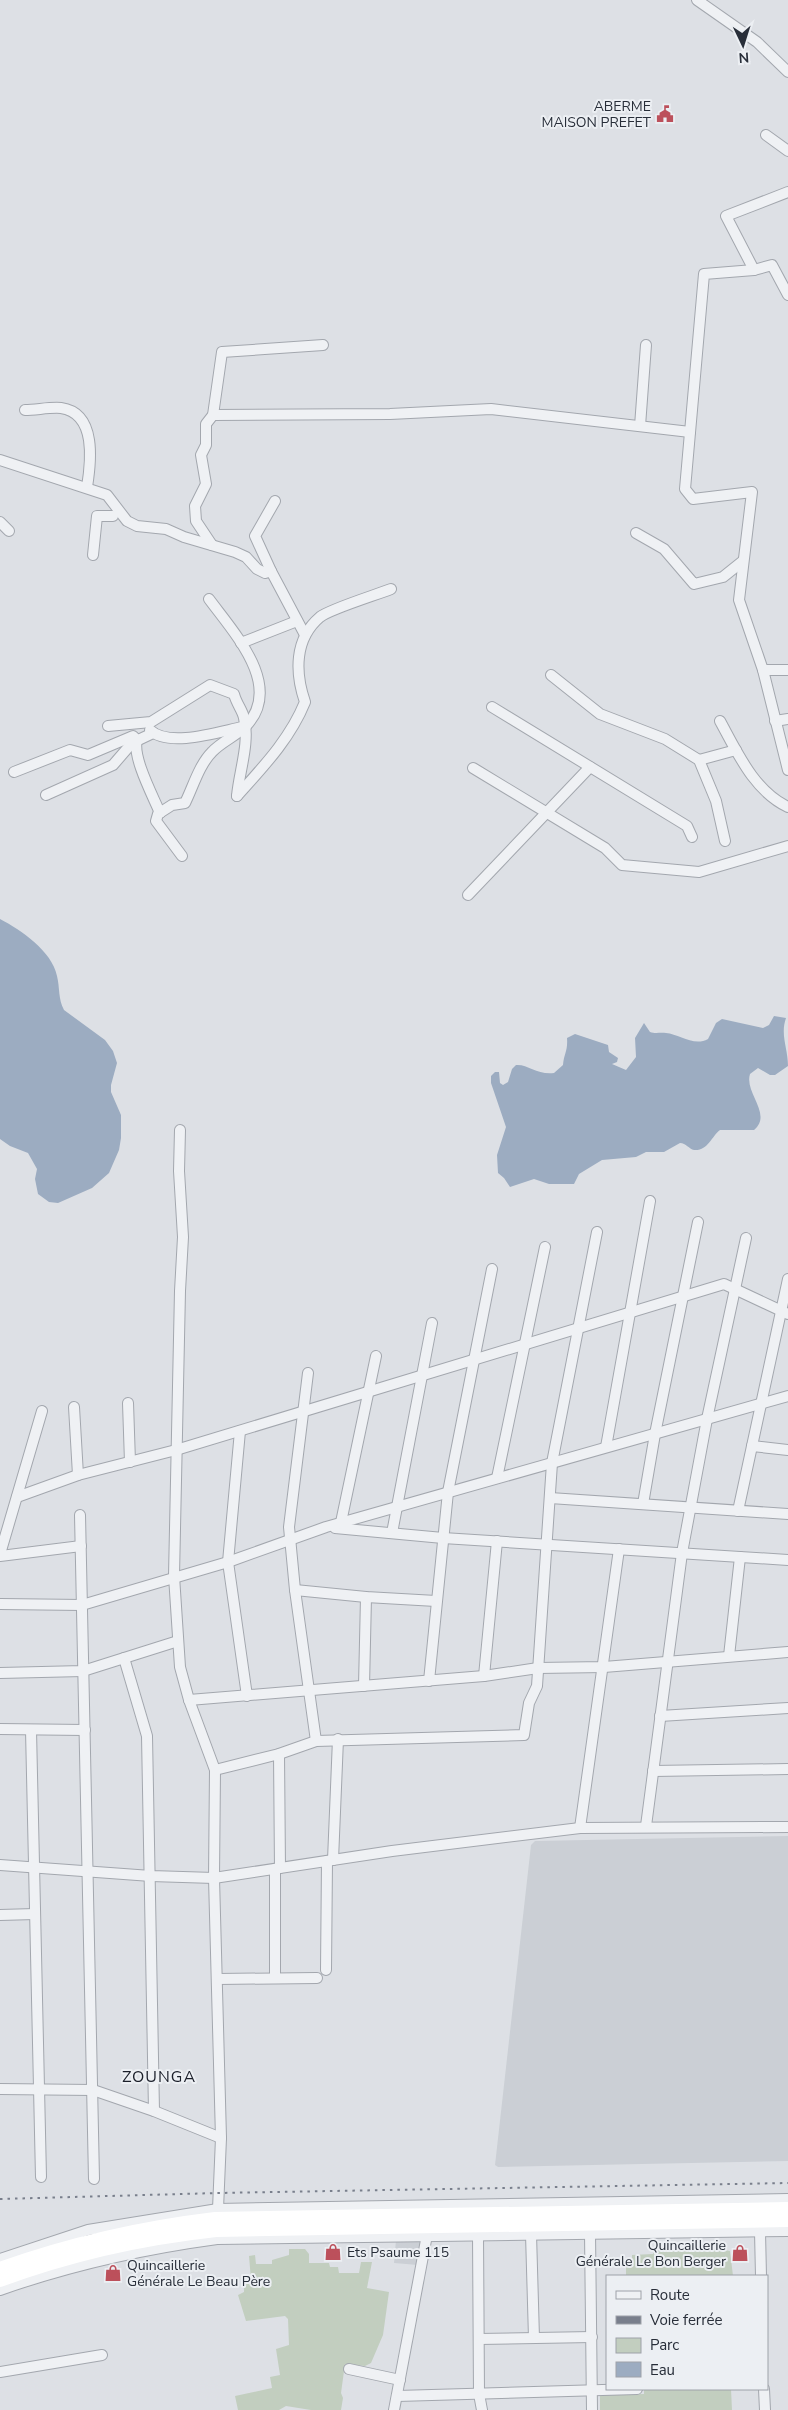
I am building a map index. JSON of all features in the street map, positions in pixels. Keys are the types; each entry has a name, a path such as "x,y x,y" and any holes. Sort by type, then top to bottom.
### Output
{"highway":[{"path":"0,2269 56,2250 104,2237 156,2227 215,2219 788,2209"},
{"path":"0,2280 47,2263 106,2248 156,2238 216,2230 788,2220"}],"street":[{"path":"697,0 756,42 788,72"},
{"path":"766,135 788,151"},
{"path":"754,270 726,216 788,192"},
{"path":"788,294 772,265 754,270 704,274 685,489 693,499 752,492 739,600 763,670 788,770"},
{"path":"212,544 196,521 195,506 206,484 201,455 206,445 206,424 213,415 222,352 323,345"},
{"path":"640,426 646,345"},
{"path":"25,410 60,408 78,415 85,427 90,447 91,461 87,487"},
{"path":"213,415 390,414 491,409 690,432"},
{"path":"0,460 100,492 114,501 127,521"},
{"path":"100,492 110,506 113,516 117,521 127,521 149,529 166,529 184,537 212,544 246,557 257,570 271,571"},
{"path":"275,501 255,536 305,635"},
{"path":"94,555 97,516 113,516"},
{"path":"0,522 9,531"},
{"path":"636,533 664,549 694,584 722,577 743,561"},
{"path":"108,726 151,722 210,685 234,694 237,707 244,716 246,726 237,796 283,743 297,721 305,702 300,686 297,662 305,635 320,617 391,589"},
{"path":"182,856 156,821 160,813 172,805 186,803 202,766 211,752 246,726 260,705 260,684 254,665 241,643 209,599"},
{"path":"241,643 297,621"},
{"path":"763,670 788,670"},
{"path":"551,675 600,714 665,739 699,760 716,801 725,841"},
{"path":"492,707 687,826 692,837"},
{"path":"775,721 788,719"},
{"path":"720,721 752,777 780,804 788,808"},
{"path":"143,723 154,733 170,740 246,726"},
{"path":"46,796 113,765 132,743 154,733"},
{"path":"14,772 70,750 88,755 133,736 137,740"},
{"path":"137,740 136,746 140,763 160,813"},
{"path":"699,760 736,750"},
{"path":"468,895 590,767"},
{"path":"472,768 604,848 622,865 699,872 788,846"},
{"path":"180,1130 179,1165 183,1237 174,1576 180,1667 189,1700 215,1770 214,1878 221,2138 218,2209"},
{"path":"606,1447 632,1312 650,1201"},
{"path":"643,1504 655,1434 698,1222"},
{"path":"215,1770 279,1754 316,1741 524,1735 529,1703 537,1686 552,1462 597,1232"},
{"path":"646,1826 682,1553 707,1419 746,1238"},
{"path":"497,1478 545,1247"},
{"path":"429,1681 448,1492 492,1269"},
{"path":"738,1511 761,1403 785,1312 788,1279"},
{"path":"17,1497 78,1475 176,1450 579,1326 724,1284 785,1312"},
{"path":"392,1533 432,1323"},
{"path":"340,1526 376,1356"},
{"path":"308,1373 289,1527 295,1590 316,1741"},
{"path":"340,1526 448,1492 788,1396"},
{"path":"128,1403 130,1462"},
{"path":"74,1407 78,1475"},
{"path":"42,1411 0,1555 81,1546"},
{"path":"240,1431 228,1562 246,1696"},
{"path":"752,1446 788,1450"},
{"path":"550,1498 788,1514"},
{"path":"80,1515 94,2179"},
{"path":"0,1604 82,1605 291,1542 326,1527 340,1526 443,1538 788,1560"},
{"path":"484,1676 497,1542"},
{"path":"580,1828 619,1549"},
{"path":"729,1656 740,1557"},
{"path":"295,1590 436,1601"},
{"path":"364,1686 366,1597"},
{"path":"0,1673 83,1671 178,1641"},
{"path":"189,1700 484,1676 538,1668 604,1667 788,1652"},
{"path":"124,1658 147,1736 154,2111"},
{"path":"660,1716 788,1708"},
{"path":"0,1729 84,1730"},
{"path":"31,1730 41,2177"},
{"path":"326,1970 330,1861 338,1739"},
{"path":"276,1978 279,1754"},
{"path":"653,1771 788,1769"},
{"path":"0,1865 151,1876 214,1878 580,1828 646,1826 788,1827"},
{"path":"0,1915 35,1914"},
{"path":"218,1979 317,1978"},
{"path":"0,2089 93,2090 154,2111 221,2138"},
{"path":"0,2259 88,2230 218,2209 788,2199"},
{"path":"0,2290 59,2271 131,2253 217,2239 788,2231"},
{"path":"760,2232 761,2275"},
{"path":"590,2233 592,2410"},
{"path":"478,2234 479,2394 482,2410"},
{"path":"531,2234 534,2338"},
{"path":"394,2410 427,2235"},
{"path":"479,2339 592,2337"},
{"path":"0,2372 102,2355"},
{"path":"349,2369 400,2380"},
{"path":"397,2396 606,2390"},
{"path":"764,2390 764,2410"}],"shaded area":[{"path":"788,1836 788,2161 498,2167 495,2165 531,1845 535,1841"},
{"path":"422,2239 418,2265 394,2263 396,2240"}],"green space":[{"path":"685,2242 704,2242 708,2247 730,2251 733,2275 626,2275 626,2266 632,2265 632,2255 653,2254 654,2250 685,2250"},
{"path":"289,2249 305,2249 309,2254 309,2263 329,2263 330,2267 338,2267 339,2273 359,2273 361,2262 372,2262 367,2288 389,2292 383,2335 371,2363 365,2366 345,2364 341,2410 311,2410 286,2406 279,2410 238,2410 235,2396 272,2388 270,2377 280,2375 276,2349 289,2345 288,2319 285,2316 246,2321 238,2295 244,2292 244,2282 251,2280 249,2256 255,2255 256,2264 272,2264 272,2260 289,2255"},
{"path":"644,2390 731,2390 732,2410 600,2410 600,2395 644,2394"}],"water":[{"path":"0,919 26,935 49,958 58,980 64,1010 105,1040 113,1051 117,1063 111,1092 121,1115 119,1150 109,1173 92,1188 58,1203 49,1202 38,1194 35,1179 37,1169 28,1153 10,1146 0,1139"},
{"path":"774,1016 786,1018 784,1036 788,1066 775,1075 770,1075 758,1068 750,1074 751,1089 761,1117 759,1124 754,1130 720,1130 706,1146 699,1150 694,1150 680,1143 664,1152 646,1152 636,1157 602,1160 579,1174 574,1184 549,1184 534,1179 510,1187 498,1173 497,1155 506,1127 491,1083 491,1076 495,1072 499,1072 500,1083 503,1085 508,1082 512,1069 516,1065 554,1073 563,1065 567,1038 575,1034 608,1045 609,1052 618,1058 617,1062 612,1064 626,1070 636,1057 635,1038 644,1023 650,1032 671,1034 697,1042 708,1039 716,1023 722,1019 763,1028 769,1025"}],"railway":[{"path":"0,2199 218,2193 788,2183"}],"place":[{"name":"ABERME MAISON PREFET","path":"665,114"},
{"name":"Ets Psaume 115","path":"333,2252"},
{"name":"Quincaillerie Générale Le Bon Berger","path":"740,2253"},
{"name":"Quincaillerie Générale Le Beau Père","path":"113,2273"}],"district":[{"name":"ZOUNGA","path":"159,2077"}]}
